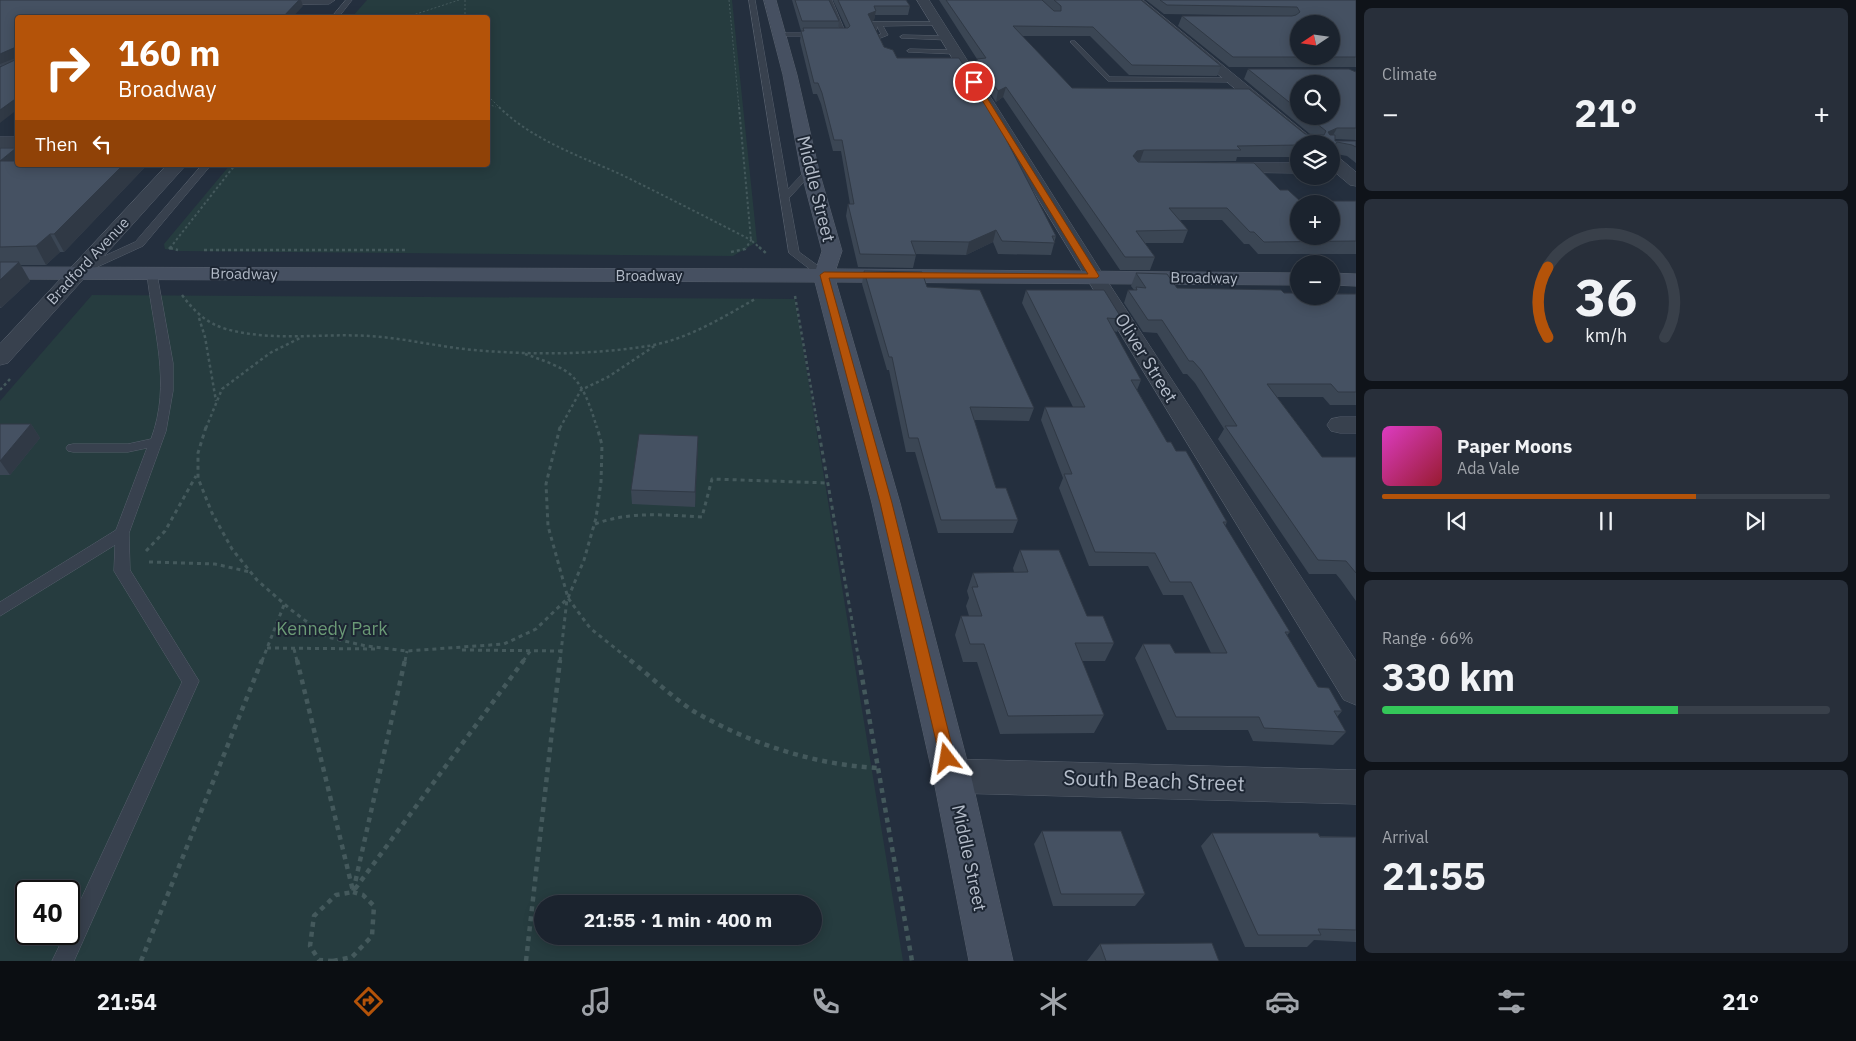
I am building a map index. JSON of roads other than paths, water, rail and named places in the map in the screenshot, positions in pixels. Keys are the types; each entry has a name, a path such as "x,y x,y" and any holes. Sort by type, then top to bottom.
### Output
{"street":[{"path":"251,1 329,0"},
{"path":"318,12 329,0"},
{"name":"Middle Street","path":"770,0 790,75 810,171 832,251 824,275 886,503 952,776 991,961"},
{"name":"Oliver Street","path":"923,0 1094,276 1356,690"},
{"path":"1136,0 1235,75 1250,93 1300,135"},
{"path":"1161,20 1180,20"},
{"path":"0,61 15,61"},
{"path":"0,72 15,63"},
{"path":"1145,94 1250,93"},
{"path":"0,142 15,142"},
{"path":"1340,163 1356,181"},
{"name":"Bradford Avenue","path":"0,358 174,167"},
{"path":"1200,168 1290,168"},
{"name":"Broadway","path":"0,273 480,276 1094,276 1290,279"},
{"path":"1340,279 1356,280"},
{"name":"South Beach Street","path":"952,776 1356,787"}],"lane":[{"path":"336,15 349,0"},
{"path":"752,0 794,253 824,275"},
{"path":"780,35 845,35 829,0"},
{"path":"882,46 877,31 951,47"},
{"path":"902,37 951,47"},
{"path":"1074,42 1108,79 1235,75"},
{"path":"910,51 951,47"},
{"path":"75,274 139,244 205,167"},
{"path":"785,197 810,171"},
{"path":"63,961 191,681 122,571 122,533 156,442 167,391 167,363 154,299 152,274"},
{"path":"72,448 128,448 156,442"},
{"path":"0,610 122,533"}],"park label":[{"name":"Kennedy Park","path":"332,629"}]}
